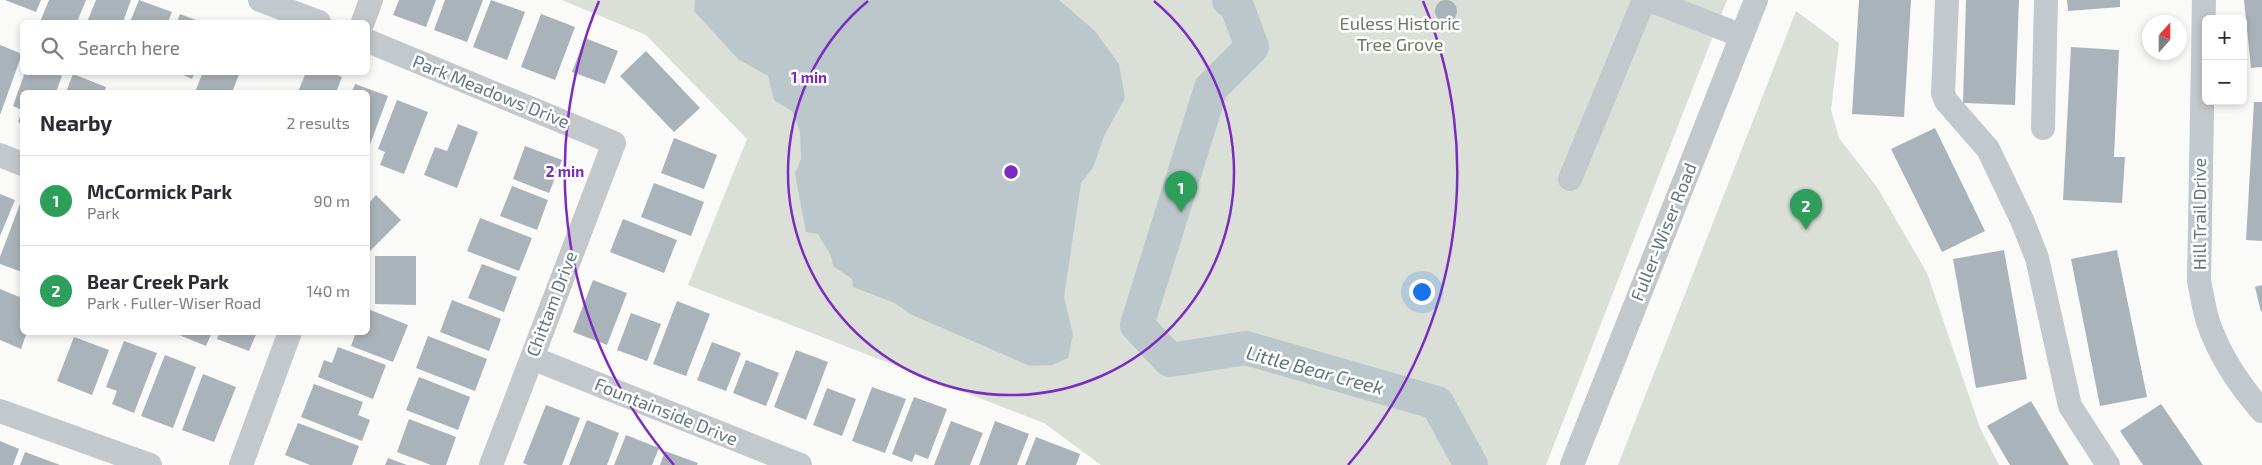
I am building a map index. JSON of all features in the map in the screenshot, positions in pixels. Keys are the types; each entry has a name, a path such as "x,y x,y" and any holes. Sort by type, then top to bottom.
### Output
{"street":[{"path":"260,0 314,20"},
{"path":"364,20 372,0"},
{"path":"1570,179 1644,0"},
{"path":"1650,0 1742,36"},
{"name":"Fuller-Wiser Road","path":"1573,463 1756,0"},
{"path":"1948,0 1943,93 1946,100 1988,148 2022,220 2037,258 2070,406 2108,465"},
{"path":"2043,128 2046,0"},
{"name":"Hill Trail Drive","path":"2204,0 2199,281 2208,322 2218,345 2235,374 2262,411"},
{"name":"Park Meadows Drive","path":"370,42 614,143"},
{"name":"Chittam Drive","path":"491,465 614,143"},
{"path":"0,155 20,163"},
{"path":"241,465 289,335"},
{"name":"Fountainside Drive","path":"532,358 800,465"},
{"path":"0,411 150,465"}],"green space":[{"name":"Euless Historic Tree Grove","path":"562,0 1727,0 1546,465 1101,465 1044,423 688,285 747,139 646,35"},
{"path":"1796,11 1839,43 1831,110 1839,138 1877,187 1927,273 1980,428 1999,465 1618,465"}],"shaded area":[{"path":"695,0 1059,0 1095,31 1119,64 1125,98 1104,136 1093,168 1081,183 1064,297 1073,335 1068,358 1052,365 1030,366 910,314 895,303 853,287 852,279 833,266 829,252 818,234 806,232 795,174 801,159 800,132 792,111 774,100 768,76 738,59 694,11"}],"building":[{"path":"5,0 41,0 36,12"},
{"path":"49,0 86,0 78,20 41,20"},
{"path":"96,0 131,0 124,20 88,20"},
{"path":"139,0 172,12 169,20 131,20"},
{"path":"399,0 436,0 426,27 393,15"},
{"path":"445,0 483,0 467,42 434,30"},
{"path":"491,0 525,12 507,60 473,47"},
{"path":"1446,0 1454,3 1457,11 1454,19 1446,22 1438,19 1435,11 1438,3"},
{"path":"1859,0 1911,0 1904,117 1852,114"},
{"path":"1966,0 2019,0 2015,105 1963,103"},
{"path":"2067,0 2120,0 2120,7 2068,11"},
{"path":"2244,0 2262,0 2262,67 2251,68"},
{"path":"180,14 196,20 178,20"},
{"path":"541,14 575,27 555,80 521,67"},
{"path":"585,38 618,51 605,84 572,72"},
{"path":"0,45 20,53 20,60 0,115"},
{"path":"2071,47 2119,50 2114,157 2125,157 2122,203 2063,200"},
{"path":"646,51 700,108 674,132 620,76"},
{"path":"24,75 62,76 57,90 20,90 20,109 13,106"},
{"path":"73,75 106,87 105,90 67,90"},
{"path":"183,75 194,75 192,79"},
{"path":"202,75 239,75 233,90 196,90"},
{"path":"305,75 337,75 342,77 337,90 299,90"},
{"path":"355,84 388,96 370,145 370,90 353,90"},
{"path":"397,100 428,112 404,174 380,165 385,152 378,149"},
{"path":"2254,102 2262,102 2262,241 2246,240"},
{"path":"458,124 478,132 457,188 424,175 435,147 447,151"},
{"path":"1935,128 1985,231 1942,252 1891,149"},
{"path":"674,138 717,155 704,189 661,173"},
{"path":"525,146 562,160 549,193 513,179"},
{"path":"654,183 704,202 691,236 641,217"},
{"path":"512,186 548,200 537,230 500,216"},
{"path":"0,194 15,200 0,236"},
{"path":"376,195 401,220 370,251 370,202"},
{"path":"20,204 20,271 0,264 0,257"},
{"path":"480,218 532,238 519,271 467,251"},
{"path":"623,219 677,240 664,273 610,252"},
{"path":"2004,250 2027,379 1976,388 1953,259"},
{"path":"2117,250 2147,397 2100,406 2071,259"},
{"path":"375,256 416,256 416,305 375,304"},
{"path":"482,264 517,277 504,312 468,298"},
{"path":"593,280 627,293 607,345 573,332"},
{"path":"2262,285 2262,311 2261,312 2255,287"},
{"path":"0,289 20,297 20,335 26,335 21,349 0,340"},
{"path":"452,300 501,319 489,351 440,332"},
{"path":"677,301 710,314 686,376 653,364"},
{"path":"370,310 408,325 393,362 351,346 355,335 370,335"},
{"path":"631,313 661,324 647,361 617,350"},
{"path":"179,335 211,335 206,346"},
{"path":"219,335 256,335 249,351 217,339"},
{"path":"428,336 487,359 475,391 416,368"},
{"path":"74,337 109,350 92,395 57,381"},
{"path":"124,341 157,353 134,413 112,404 117,391 106,387"},
{"path":"712,342 741,353 726,391 697,380"},
{"path":"338,347 386,365 373,399 318,377 324,360 332,363"},
{"path":"796,350 828,362 806,420 774,407"},
{"path":"165,355 196,367 173,428 141,416"},
{"path":"746,360 779,373 766,406 733,393"},
{"path":"203,374 236,387 214,442 182,430"},
{"path":"419,377 470,397 458,430 406,410"},
{"path":"314,384 363,402 358,415 370,420 362,441 301,417"},
{"path":"872,387 906,399 885,453 852,441"},
{"path":"827,388 856,399 842,436 813,425"},
{"path":"914,397 947,409 928,459 915,454 912,462 892,454"},
{"path":"2031,401 2069,465 2010,465 1987,426"},
{"path":"2161,404 2203,465 2143,465 2120,431"},
{"path":"546,405 580,418 562,465 528,465 523,463"},
{"path":"409,419 456,437 446,465 431,465 397,452"},
{"path":"587,420 619,433 607,465 569,465"},
{"path":"951,421 983,433 970,465 934,465"},
{"path":"995,421 1029,434 1017,465 979,465"},
{"path":"298,423 359,446 352,465 310,465 285,455"},
{"path":"626,435 659,448 652,465 614,465"},
{"path":"1036,437 1080,454 1076,465 1025,465"},
{"path":"0,441 19,449 13,465 0,465"},
{"path":"665,451 698,463 697,465 660,465"},
{"path":"25,452 60,465 20,465"},
{"path":"388,458 407,465 385,465"}],"waterway":[{"name":"Little Bear Creek","path":"1229,0 1236,4 1252,47 1211,88 1137,325 1170,360 1246,348 1437,403 1471,465"}],"place":[{"name":"McCormick Park","path":"1181,212"},
{"name":"Bear Creek Park","path":"1806,230"}]}
